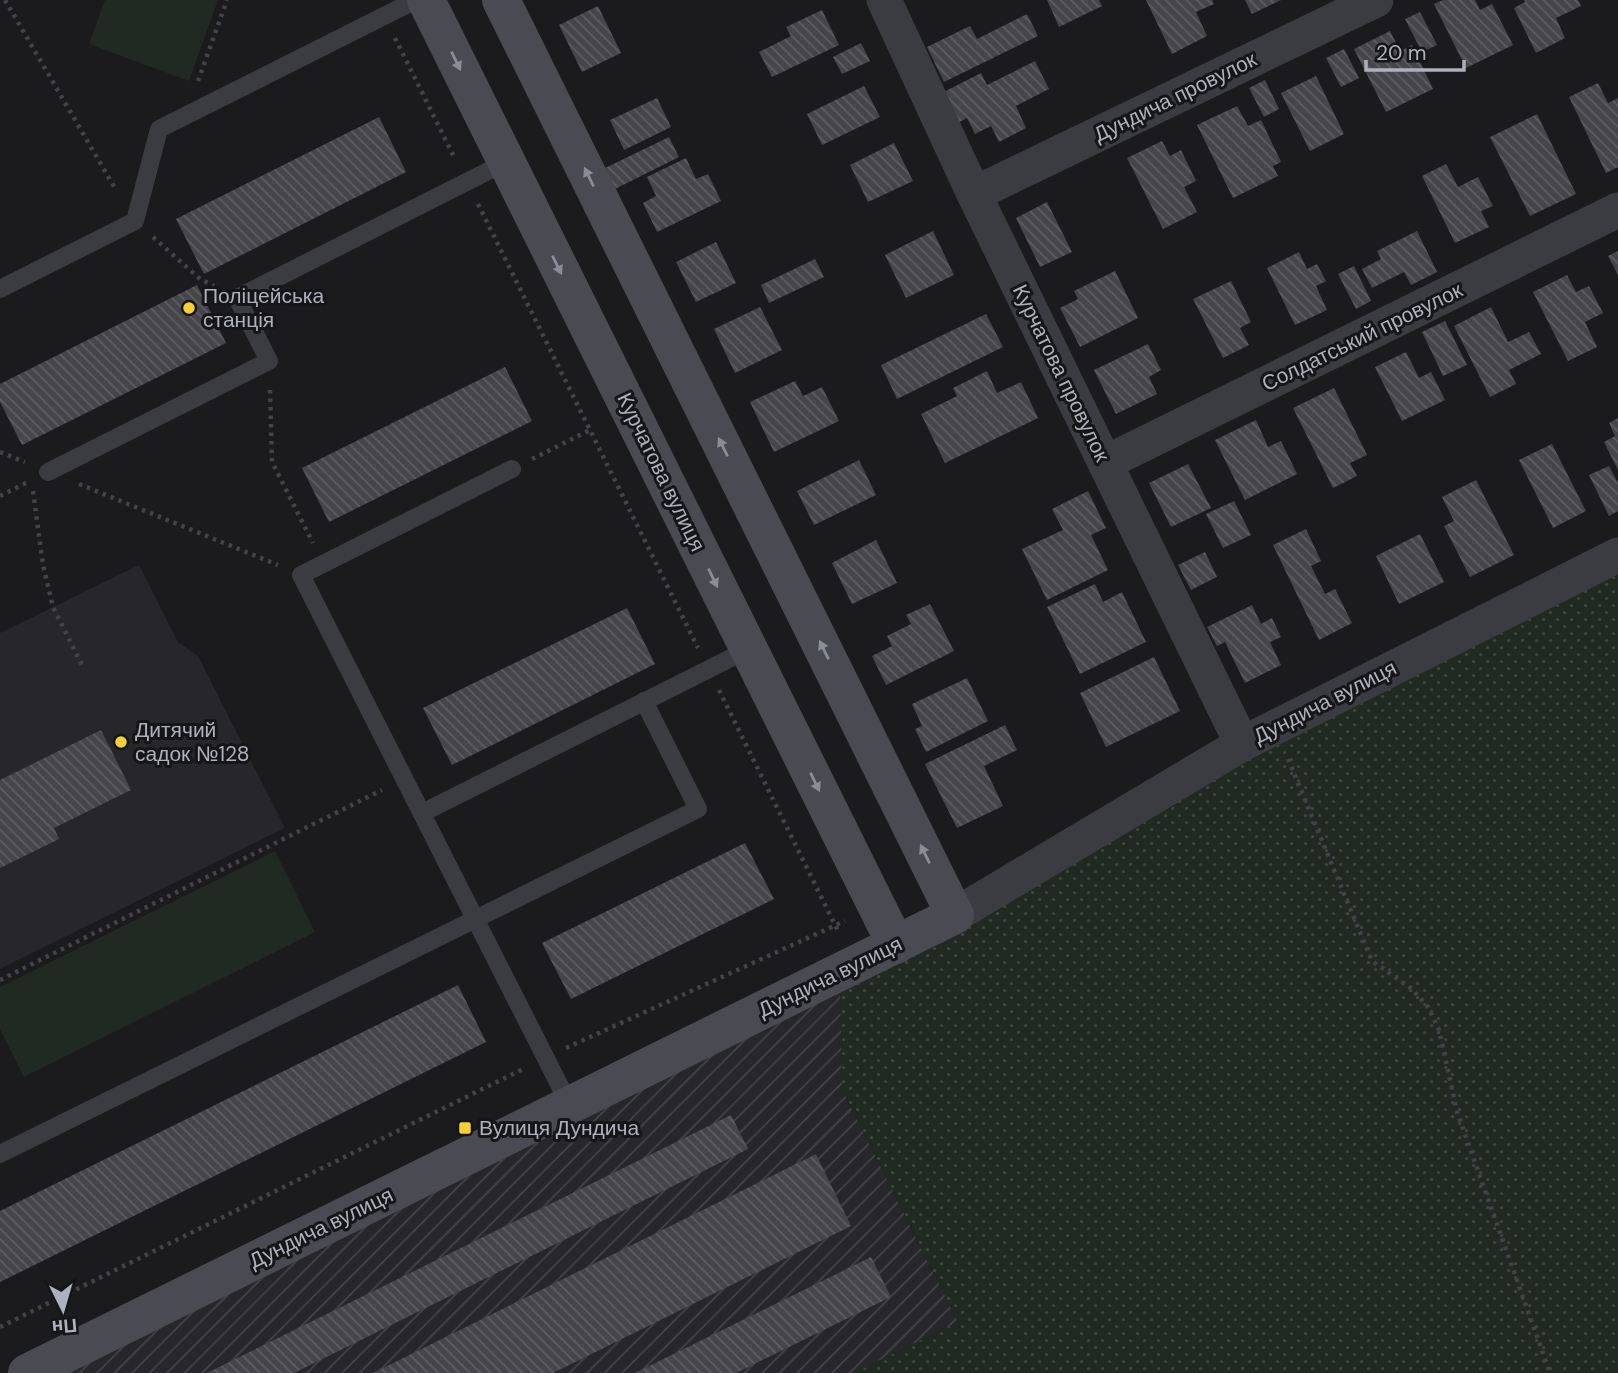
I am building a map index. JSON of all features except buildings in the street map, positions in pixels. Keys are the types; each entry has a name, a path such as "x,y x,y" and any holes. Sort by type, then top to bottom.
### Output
{"street":[{"name":"Курчатова вулиця","path":"426,0 896,945"},
{"path":"500,0 956,915"},
{"name":"Курчатова провулок","path":"884,0 974,194 1242,744"},
{"name":"Дундича провулок","path":"974,194 1376,0"},
{"name":"Солдатський провулок","path":"1105,463 1618,210"},
{"name":"Дундича вулиця","path":"27,1373 956,915 1242,744 1618,555"}],"lane":[{"path":"0,289 135,221 159,129 416,0"},
{"path":"40,476 269,361 237,298 506,162"},
{"path":"512,469 302,575 569,1104"},
{"path":"422,813 749,649"},
{"path":"0,1154 698,809 644,701"}],"path":[{"path":"5,0 135,221 200,279 237,298"},
{"path":"185,116 228,0"},
{"path":"0,1327 545,1058 836,926 384,16"},
{"path":"269,361 272,462 323,564"},
{"path":"512,469 590,430"},
{"path":"84,669 53,607 43,565 40,476 302,575"},
{"path":"1275,728 1372,961 1412,989 1428,1007 1439,1030 1457,1112 1550,1373"},
{"path":"0,980 404,779"}],"shaded area":[{"path":"105,0 218,0 189,81 89,44"},
{"path":"1618,554 1618,1373 854,1373 958,1322 842,1089 840,972"},
{"name":"Дитячий садок №128","path":"139,565 178,642 198,656 285,828 0,969 0,633"},
{"path":"275,851 315,932 24,1077 0,1029 0,987"},
{"path":"840,972 842,1089 958,1322 854,1373 27,1373"}],"place":[{"name":"Поліцейська станція","path":"189,308"},
{"name":"Дитячий садок №128","path":"121,742"},
{"name":"Вулиця Дундича","path":"465,1128"}]}
